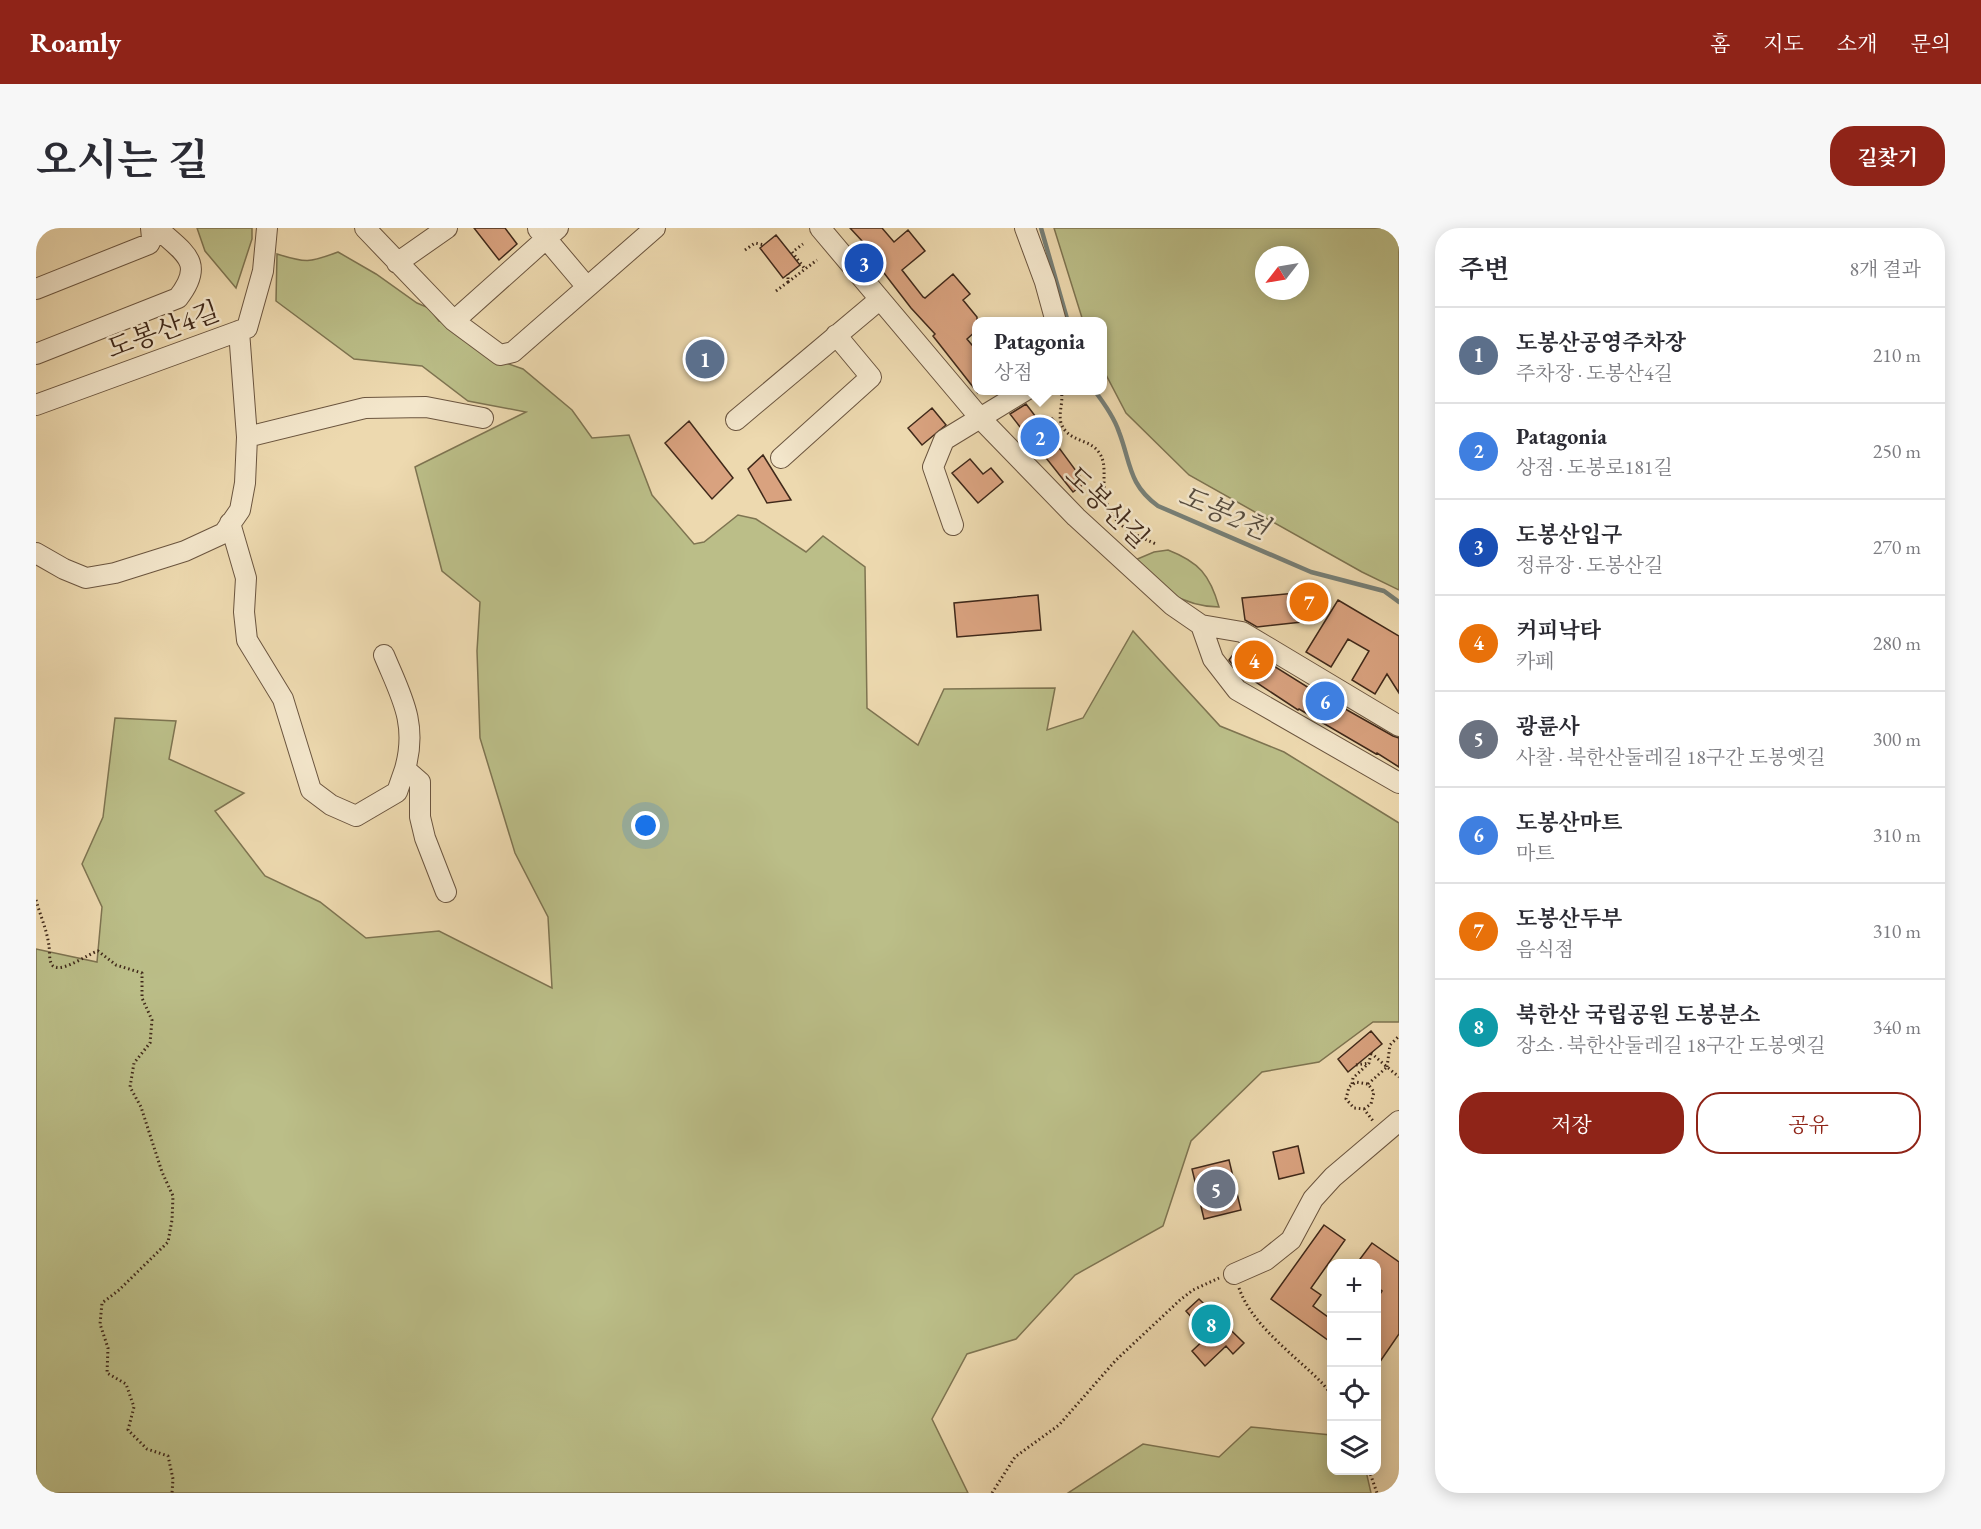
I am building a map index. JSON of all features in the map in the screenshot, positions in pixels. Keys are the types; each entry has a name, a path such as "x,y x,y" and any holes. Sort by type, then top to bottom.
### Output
{"street":[{"path":"36,289 149,244 152,238 151,228"},
{"path":"36,354 178,298 187,287 192,274 192,266 186,255 157,228"},
{"name":"도봉산4길","path":"36,405 247,328 263,271 267,228"},
{"path":"365,228 454,321 500,355 513,352 655,228"},
{"path":"397,263 447,228"},
{"name":"도봉산길","path":"820,228 981,419 1090,531 1172,605 1201,625 1242,632 1399,726"},
{"path":"1025,228 1046,282 1055,317"},
{"path":"454,321 547,231 587,287"},
{"path":"736,420 879,300"},
{"path":"36,553 86,578 106,575 185,551 224,533 240,510 245,483 247,437 239,331"},
{"path":"781,458 871,377 836,335"},
{"path":"952,525 933,467 944,440 1018,395"},
{"path":"247,437 365,408 426,407 483,418"},
{"path":"231,523 246,578 244,612 247,640 284,699 311,790 331,805 356,816 397,792 411,749 408,716 384,655"},
{"path":"1201,625 1213,659 1237,690 1399,783"},
{"path":"405,769 420,782 420,817 425,838 447,892"},
{"path":"1234,1274 1266,1260 1291,1240 1313,1199 1333,1177 1399,1121"}],"path":[{"path":"745,250 755,243 764,245"},
{"path":"803,244 794,251 805,269"},
{"path":"776,291 817,260"},
{"path":"788,274 788,282"},
{"path":"1062,395 1063,427 1070,435 1093,447 1102,456 1105,497 1109,512 1130,532 1156,544"},
{"path":"36,900 53,967 76,962 98,951 116,965 142,973 142,998 152,1020 150,1043 134,1064 130,1087 141,1107 162,1172 173,1196 172,1220 168,1242 119,1290 102,1303 100,1324 108,1348 107,1373 126,1384 134,1407 128,1430 147,1449 168,1456 173,1479 172,1493"},
{"path":"1368,1084 1387,1067 1390,1045 1399,1036"},
{"path":"1352,1084 1360,1081 1368,1084 1374,1092 1373,1102 1368,1107 1359,1110 1350,1106 1346,1099 1353,1078 1369,1063 1371,1053 1399,1077"},
{"path":"1356,1065 1369,1063"},
{"path":"992,1493 1015,1457 1059,1425 1116,1360 1180,1300 1208,1282 1234,1274 1243,1302 1327,1389"},
{"path":"1372,1475 1377,1493"}],"green space":[{"path":"197,228 252,228 252,239 236,288 205,251"},
{"path":"1054,228 1399,228 1399,590 1362,572 1189,475 1126,413 1107,377 1107,317 1082,317"},
{"path":"338,252 376,274 417,303 429,308 439,321 461,326 503,362 523,369 572,410 592,438 629,435 652,495 694,544 704,542 738,515 756,519 806,552 823,536 865,567 867,708 918,745 944,689 1055,688 1047,730 1083,718 1133,631 1220,726 1284,752 1399,823 1399,1022 1373,1022 1319,1062 1262,1072 1191,1141 1163,1226 1075,1275 1016,1339 967,1354 932,1419 968,1493 36,1493 36,949 97,962 102,907 82,864 103,817 115,718 176,721 169,759 244,793 215,811 265,876 320,902 366,938 439,931 552,988 548,917 515,853 480,738 477,651 480,602 442,571 415,467 526,412 468,401 422,366 354,359 276,301 277,254 307,260"},
{"path":"1168,550 1188,559 1202,571 1212,586 1219,607 1181,599 1159,587 1128,563 1154,552"},
{"path":"1251,1427 1327,1435 1327,1475 1367,1475 1371,1493 1068,1493 1143,1444 1219,1457"}],"building":[{"path":"474,228 505,228 517,244 499,260"},
{"path":"850,228 882,228 894,242 908,230 925,251 902,270 923,297 925,298 953,274 970,294 963,300 977,317 972,317 972,334 967,339 972,345 972,386 933,336 935,334 911,308 874,260 877,257"},
{"path":"776,235 800,265 783,278 760,248"},
{"path":"1026,404 1042,425 1052,418 1058,425 1048,433 1085,483 1073,492 1035,444 1032,446 1010,414"},
{"path":"932,408 946,425 922,445 908,428"},
{"path":"689,421 733,478 712,499 665,443"},
{"path":"763,455 791,500 767,503 748,469"},
{"path":"970,459 983,474 991,468 1003,482 978,503 952,473"},
{"path":"1317,591 1320,620 1257,627 1245,620 1242,598"},
{"path":"1038,595 1041,630 957,637 954,603"},
{"path":"1338,600 1399,636 1399,693 1387,674 1375,694 1352,680 1369,651 1348,639 1331,667 1306,652"},
{"path":"1240,645 1317,693 1399,738 1399,767 1298,710 1236,669 1229,660"},
{"path":"1371,1031 1382,1044 1348,1072 1338,1059"},
{"path":"1298,1146 1304,1173 1279,1179 1273,1152"},
{"path":"1229,1160 1241,1210 1204,1219 1192,1169"},
{"path":"1324,1225 1345,1240 1332,1259 1327,1259 1327,1265 1311,1288 1321,1295 1313,1306 1327,1316 1327,1339 1271,1299"},
{"path":"1372,1243 1399,1262 1399,1334 1381,1360 1381,1259 1360,1259"},
{"path":"1199,1299 1244,1343 1233,1354 1226,1346 1205,1366 1192,1351 1208,1336 1186,1311"}],"waterway":[{"name":"도봉2천","path":"1041,228 1067,317"},
{"name":"도봉2천","path":"1098,395 1117,426 1136,481 1148,498 1158,506 1311,572 1384,591 1399,602"}],"place":[{"name":"도봉산입구","path":"864,263"},
{"name":"도봉산공영주차장","path":"705,359"},
{"name":"Patagonia","path":"1040,437"},
{"name":"도봉산두부","path":"1309,602"},
{"name":"커피낙타","path":"1254,660"},
{"name":"도봉산마트","path":"1325,701"},
{"name":"광륜사","path":"1216,1189"},
{"name":"북한산 국립공원 도봉분소","path":"1211,1324"}]}
